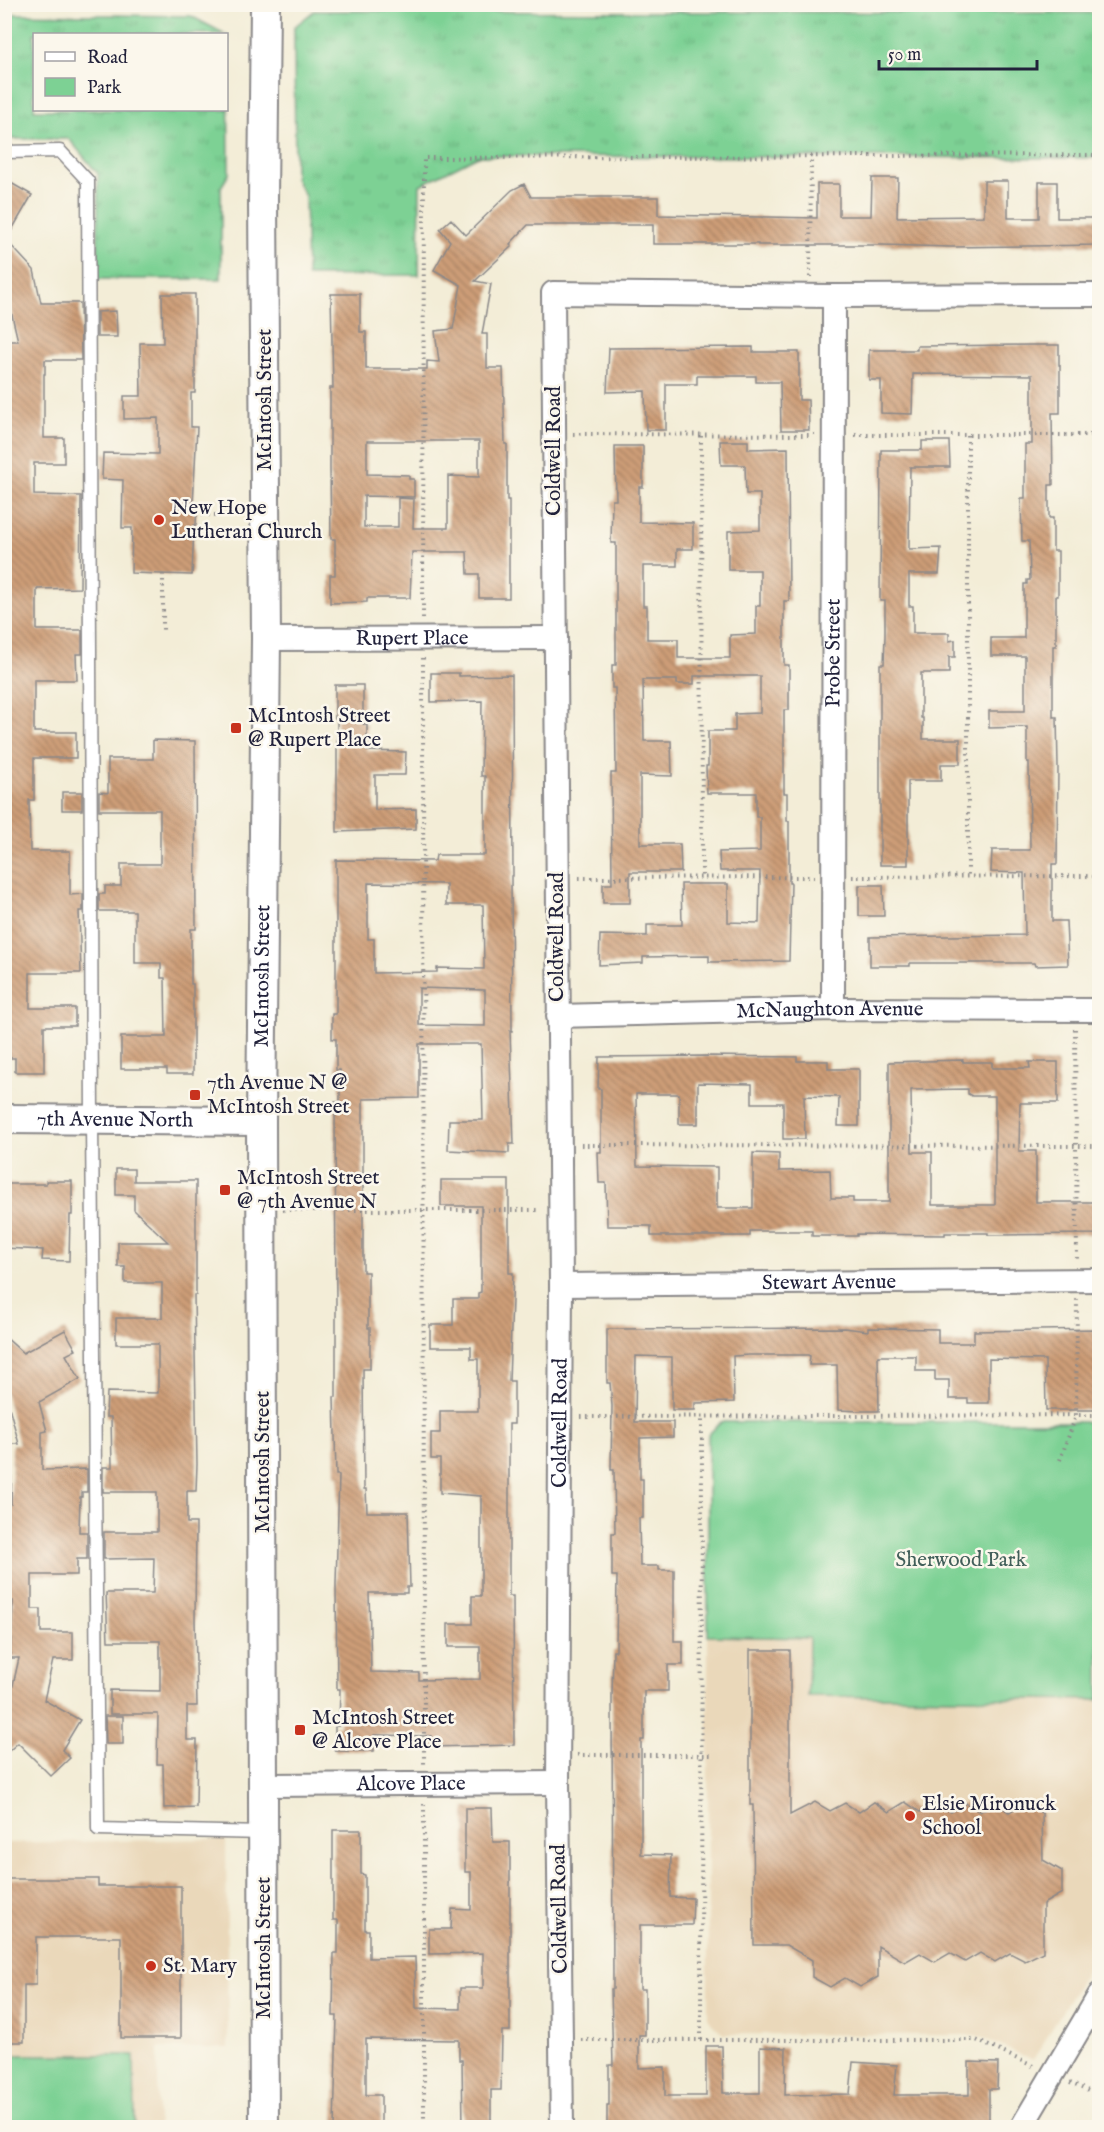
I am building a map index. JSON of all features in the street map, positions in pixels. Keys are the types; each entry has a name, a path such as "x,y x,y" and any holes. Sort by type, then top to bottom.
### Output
{"street":[{"name":"McIntosh Street","path":"264,2127 261,1121 266,639 263,199 265,4"},
{"name":"Coldwell Road","path":"562,2127 558,1783 561,1285 553,293 834,297 1100,296"},
{"name":"Probe Street","path":"833,1009 834,297"},
{"name":"Rupert Place","path":"266,639 556,638"},
{"name":"McNaughton Avenue","path":"558,1016 833,1009 1100,1010"},
{"name":"7th Avenue North","path":"4,1119 261,1121"},
{"name":"Stewart Avenue","path":"561,1285 1089,1280"},
{"name":"Alcove Place","path":"264,1785 558,1783"},
{"path":"1022,2127 1100,1994"}],"lane":[{"path":"4,152 60,152 88,181 98,1829 264,1833"}],"path":[{"path":"424,2127 424,158 1100,155"},
{"path":"810,296 811,156"},
{"path":"968,435 968,876"},
{"path":"701,436 702,878"},
{"path":"196,514 265,515"},
{"path":"163,574 163,634"},
{"path":"1060,1460 1076,1416 1089,1280 1076,1146 1075,1010"},
{"path":"559,1145 1100,1146"},
{"path":"261,1210 559,1210"},
{"path":"560,1417 1100,1415"},
{"path":"701,2040 702,1416"},
{"path":"558,1755 715,1755"},
{"path":"561,2040 976,2040 1100,2096"}],"shaded area":[{"path":"708,1636 809,1637 809,1696 1099,1700 1099,1950 1033,2060 976,2035 723,2034 708,2019"},
{"path":"226,1839 228,2048 158,2048 158,2127 5,2127 4,1843"}],"green space":[{"path":"314,11 1099,13 1099,158 478,156 420,185 419,275 307,276 305,196 295,178 294,27"},
{"path":"5,14 191,16 223,33 33,33 33,111 228,111 228,36 229,174 221,187 221,279 98,279 98,174 69,139 5,139"},
{"name":"Sherwood Park","path":"721,1422 1099,1422 1099,1700 808,1696 809,1638 708,1636 708,1435"},
{"path":"5,2055 134,2055 135,2127 5,2127"}],"building":[{"path":"872,178 898,178 897,217 984,216 984,181 1008,181 1008,218 1039,218 1039,182 1057,182 1057,218 1100,218 1100,245 951,247 653,244 653,225 528,225 510,244 512,246 475,281 491,284 482,334 487,334 487,368 503,368 507,500 509,500 509,598 479,598 479,574 468,574 467,552 412,552 410,598 367,598 367,602 330,603 330,575 335,575 335,539 331,539 330,469 330,388 333,388 331,294 360,294 360,332 366,332 366,369 427,369 427,361 439,362 435,331 453,329 461,285 434,270 450,241 440,229 451,219 466,235 512,190 524,184 531,197 658,197 658,215 817,218 817,184 839,184 839,216 871,216","holes":["367,441 479,441 479,477 448,476 448,528 413,528 414,499 398,498 398,527 364,527 364,496 414,497 414,479 409,479 409,475 367,474"]},
{"path":"4,179 32,195 6,240 34,270 41,303 80,303 81,360 45,360 44,438 64,438 64,463 34,463 34,495 81,496 80,588 37,589 37,630 82,630 82,654 76,654 77,680 34,680 34,732 76,732 76,758 34,758 34,800 29,800 30,851 70,851 70,895 83,894 83,911 79,911 81,973 30,973 30,1008 75,1008 75,1026 44,1026 44,1072 15,1072 15,1058 4,1058 4,356 7,356 7,341 18,341 4,281"},
{"path":"162,294 195,294 195,393 191,393 191,427 197,427 193,505 197,505 192,575 131,573 132,528 122,528 123,480 102,479 103,453 158,454 158,418 124,419 124,396 141,396 140,343 163,343"},
{"path":"116,311 117,337 97,337 97,312"},
{"path":"1059,345 1060,413 1052,413 1053,485 1049,485 1049,518 1053,518 1053,551 1058,551 1056,646 1053,646 1053,717 1057,717 1058,767 1057,864 1052,864 1052,921 1066,921 1068,965 910,963 910,966 870,966 870,937 1025,935 1024,873 991,872 992,850 1030,850 1027,727 989,728 989,711 1025,711 1025,656 991,656 991,638 1024,638 1024,584 1030,580 1029,541 1022,541 1021,498 1025,498 1025,444 1032,444 1032,375 913,374 912,414 881,413 881,380 869,380 869,350 917,350 917,346"},
{"path":"753,347 753,352 799,352 799,400 808,400 809,430 781,430 780,382 756,382 756,376 697,376 697,384 666,384 666,430 646,430 645,391 607,392 609,348"},
{"path":"720,441 748,441 748,449 788,448 789,601 784,601 784,665 789,665 789,710 784,710 784,793 787,793 789,883 791,883 789,961 709,962 709,956 643,957 643,963 599,965 600,935 647,936 647,925 682,925 681,884 728,884 728,922 759,923 760,871 720,871 719,852 760,851 760,817 756,817 756,793 707,793 706,766 708,766 708,731 735,731 735,714 760,713 760,676 694,676 694,684 677,684 677,680 643,680 644,741 671,741 672,776 640,775 640,844 680,844 681,872 630,872 630,903 603,903 603,884 612,884 611,773 616,773 615,688 612,688 612,665 616,665 616,543 611,543 612,500 616,500 615,446 643,446 643,487 639,487 639,522 693,523 693,549 677,549 677,566 643,566 643,606 647,606 647,639 678,639 678,658 730,658 730,635 756,634 756,606 760,606 760,570 728,570 728,531 760,530 760,494 746,494 745,465 721,465"},
{"path":"922,441 949,441 950,467 910,467 909,549 941,548 939,574 909,574 909,606 913,606 913,633 949,633 949,641 955,640 955,657 949,657 949,673 921,673 923,739 960,739 960,764 941,764 941,781 908,781 908,865 880,865 880,664 884,664 885,636 885,601 880,601 881,450 922,450"},
{"path":"431,673 459,673 459,676 512,675 513,876 511,876 512,1031 510,1031 514,1144 509,1144 509,1153 448,1150 449,1120 483,1120 481,1044 419,1044 419,1098 363,1099 363,1272 368,1272 368,1328 370,1328 370,1369 363,1369 364,1489 366,1489 367,1512 408,1512 410,1587 407,1587 407,1593 369,1593 371,1672 419,1673 419,1680 480,1679 480,1647 448,1647 448,1624 472,1624 472,1596 481,1596 481,1496 440,1493 440,1459 431,1459 431,1433 440,1433 440,1411 478,1411 478,1359 471,1359 471,1347 430,1347 430,1325 453,1325 453,1299 478,1299 478,1293 481,1292 481,1206 441,1206 441,1180 509,1180 509,1273 513,1273 509,1381 514,1381 514,1424 509,1424 509,1596 513,1596 514,1745 431,1747 431,1736 374,1735 374,1751 335,1751 335,1726 339,1726 340,1689 337,1689 336,1584 339,1475 336,1475 334,1397 336,1397 335,1102 340,1102 340,1070 336,1070 336,1039 332,1039 332,1014 336,1014 336,860 435,861 436,855 485,855 485,776 481,776 482,701 431,702","holes":["368,883 446,884 446,905 483,905 484,969 437,968 437,972 374,973 374,939 368,939","419,988 485,990 485,1026 419,1025"]},
{"path":"335,685 363,685 363,724 367,724 367,751 406,752 405,775 375,775 375,810 416,809 416,829 337,832"},
{"path":"153,740 195,741 196,929 191,929 193,1074 167,1074 167,1069 121,1069 121,1037 166,1037 165,978 161,978 161,963 135,963 135,911 99,911 99,894 105,894 105,886 121,886 121,864 160,864 160,810 99,810 99,792 108,793 108,759 153,759"},
{"path":"62,792 82,792 82,810 62,810"},
{"path":"859,885 883,885 884,916 859,916"},
{"path":"599,1057 797,1057 797,1061 828,1061 828,1069 859,1069 859,1126 838,1126 839,1097 804,1096 805,1139 783,1139 783,1103 752,1103 752,1084 698,1083 698,1124 679,1124 679,1094 636,1094 637,1166 717,1167 717,1208 753,1208 753,1153 779,1154 779,1171 830,1170 831,1198 853,1198 853,1202 889,1202 889,1062 963,1060 963,1062 992,1062 992,1068 1030,1068 1029,1062 1058,1062 1058,1103 1020,1103 1019,1151 1036,1151 1036,1202 1100,1202 1100,1234 945,1233 945,1235 812,1236 812,1231 750,1231 750,1236 651,1236 651,1226 607,1226 606,1183 599,1183 601,1089 598,1089","holes":["968,1089 968,1094 995,1096 995,1205 932,1205 932,1152 912,1152 911,1090"]},
{"path":"116,1169 134,1169 134,1181 196,1181 196,1295 194,1295 197,1464 196,1491 187,1491 187,1523 196,1523 197,1706 187,1706 187,1740 197,1740 196,1807 164,1808 163,1764 157,1764 158,1714 110,1714 110,1690 160,1691 160,1641 108,1641 106,1593 153,1593 154,1558 104,1559 104,1532 157,1532 157,1492 103,1492 103,1467 112,1467 111,1417 106,1417 107,1392 158,1393 158,1344 116,1344 116,1318 162,1318 162,1283 125,1283 125,1267 118,1267 118,1242 168,1242 134,1210 134,1195 116,1195"},
{"path":"46,1181 72,1181 69,1261 42,1260 43,1250 4,1248 4,1184 46,1184"},
{"path":"844,1328 868,1331 868,1328 938,1329 938,1343 974,1343 974,1331 1100,1329 1100,1410 1046,1410 1045,1360 989,1359 989,1403 968,1403 968,1399 949,1399 949,1380 935,1380 935,1371 916,1371 916,1356 878,1356 879,1411 860,1411 838,1410 837,1365 809,1365 810,1356 808,1355 749,1355 733,1356 734,1402 695,1403 695,1410 672,1410 672,1357 636,1356 635,1422 673,1422 673,1437 640,1438 643,1518 639,1518 640,1566 659,1566 659,1570 674,1570 674,1641 683,1641 683,1665 668,1665 668,1691 644,1691 644,1740 641,1740 641,1854 671,1855 670,1897 693,1898 692,1925 640,1925 640,1989 645,1989 645,2035 639,2035 639,2068 665,2067 665,2096 706,2096 706,2046 722,2046 723,2093 760,2093 760,2047 786,2048 785,2095 850,2094 853,2062 897,2065 894,2095 969,2095 969,2062 998,2063 997,2089 989,2089 989,2127 889,2127 889,2124 840,2124 840,2127 607,2127 609,2065 613,2065 612,1697 613,1651 616,1651 617,1576 612,1576 612,1533 615,1533 614,1470 611,1470 612,1406 610,1383 607,1383 607,1329"},
{"path":"65,1330 76,1350 66,1355 80,1379 39,1402 47,1431 42,1432 42,1470 87,1469 87,1492 82,1492 82,1497 80,1497 79,1532 87,1532 87,1559 77,1559 77,1575 32,1575 32,1609 41,1609 41,1632 73,1632 73,1660 53,1660 44,1700 80,1720 62,1750 70,1758 51,1776 18,1743 4,1755 4,1726 19,1658 10,1658 13,1601 4,1601 4,1504 11,1504 12,1444 19,1444 4,1388 4,1336 23,1353"},
{"name":"Elsie Mironuck School","path":"750,1650 790,1650 790,1815 815,1802 830,1811 845,1803 859,1812 874,1802 889,1812 905,1802 920,1812 935,1803 951,1812 965,1803 980,1812 995,1803 1009,1812 1025,1803 1042,1813 1043,1860 1062,1871 1062,1893 1043,1904 1043,1952 1025,1961 1010,1953 995,1962 980,1953 965,1962 950,1953 935,1962 920,1953 905,1962 878,1946 878,1977 860,1987 845,1978 830,1987 812,1977 812,1960 786,1945 754,1945 753,1805 750,1805"},
{"path":"105,1716 123,1716 123,1744 106,1744"},
{"path":"465,1808 492,1808 493,1842 510,1842 510,2031 502,2031 501,2090 491,2090 491,2127 463,2127 462,2060 459,2060 459,2040 366,2039 366,2095 381,2095 381,2125 334,2127 337,2016 333,2016 334,1953 338,1953 338,1920 333,1920 333,1830 361,1830 361,1874 365,1875 365,1930 369,1930 369,1958 415,1957 416,2008 460,2009 460,1988 483,1988 483,1953 429,1954 429,1929 451,1929 452,1909 471,1910 471,1872 465,1872"},
{"name":"St. Mary","path":"4,1879 98,1879 98,1886 181,1886 181,2038 121,2038 121,1937 36,1937 36,1985 24,1985 24,2042 4,2042"}],"place":[{"name":"New Hope Lutheran Church","path":"159,520"},
{"name":"McIntosh Street @ Rupert Place","path":"236,728"},
{"name":"7th Avenue N @ McIntosh Street","path":"195,1095"},
{"name":"McIntosh Street @ 7th Avenue N","path":"225,1190"},
{"name":"McIntosh Street @ Alcove Place","path":"300,1730"},
{"name":"Elsie Mironuck School","path":"910,1816"},
{"name":"St. Mary","path":"151,1966"}]}
